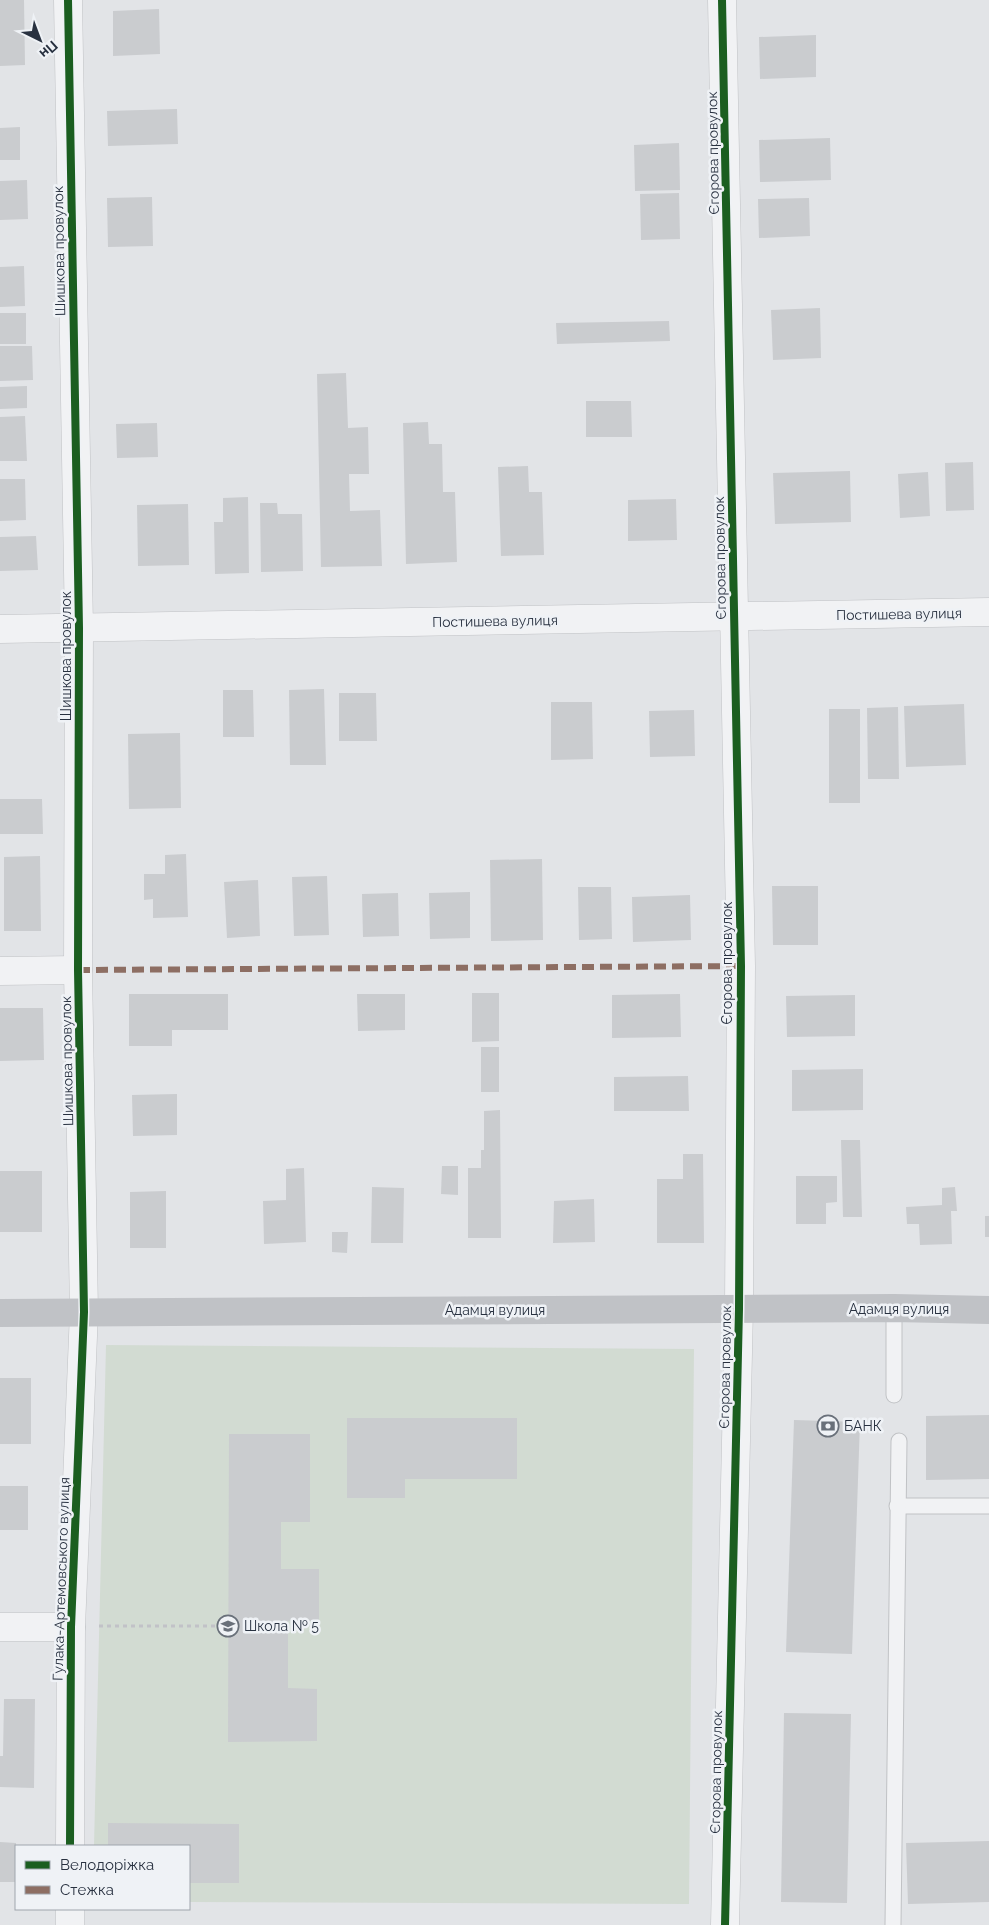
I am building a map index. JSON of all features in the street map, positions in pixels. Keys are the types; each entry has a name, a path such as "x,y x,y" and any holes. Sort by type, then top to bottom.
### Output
{"street":[{"name":"Шишкова провулок","path":"68,0 78,628 78,970 84,1312"},
{"name":"Єгорова провулок","path":"722,0 741,966 739,1309 725,1925"},
{"name":"Постишева вулиця","path":"0,630 989,612"},
{"path":"0,971 78,970"},
{"name":"Адамця вулиця","path":"0,1313 894,1308 989,1310"},
{"name":"Гулака-Артемовського вулиця","path":"70,1845 71,1626 84,1312"},
{"path":"0,1627 71,1626"},
{"path":"70,1910 70,1925"}],"lane":[{"path":"894,1308 894,1395"},
{"path":"893,1925 899,1442"},
{"path":"898,1506 989,1506"}],"path":[{"path":"71,1626 228,1626"}],"shaded area":[{"path":"106,1345 694,1349 689,1904 190,1902 190,1845 94,1845"}],"building":[{"path":"0,0 24,0 25,65 0,66"},
{"path":"159,9 160,54 113,56 113,11"},
{"path":"816,35 816,77 760,79 759,37"},
{"path":"177,109 178,144 108,146 107,111"},
{"path":"20,127 20,160 0,160 0,128"},
{"path":"830,138 831,180 760,182 759,140"},
{"path":"679,143 680,190 635,191 634,145"},
{"path":"27,180 28,219 0,220 0,181"},
{"path":"679,193 680,239 641,240 640,194"},
{"path":"152,197 153,246 108,247 107,198"},
{"path":"809,198 810,236 759,238 758,199"},
{"path":"24,266 25,306 0,307 0,267"},
{"path":"820,308 821,358 773,360 771,310"},
{"path":"0,313 26,313 26,344 0,344"},
{"path":"669,321 670,341 557,344 556,323"},
{"path":"0,346 32,346 33,380 0,381"},
{"path":"346,373 348,428 368,427 369,474 349,474 350,511 380,510 382,566 321,567 317,374"},
{"path":"27,386 27,408 0,409 0,387"},
{"path":"586,401 631,401 632,437 586,437"},
{"path":"25,416 27,461 0,461 0,417"},
{"path":"428,422 429,444 442,444 443,492 455,492 457,562 406,564 403,423"},
{"path":"157,423 158,457 117,458 116,424"},
{"path":"973,462 974,510 946,511 945,463"},
{"path":"528,466 529,492 542,492 544,555 501,556 498,467"},
{"path":"850,471 851,522 775,524 773,473"},
{"path":"928,472 930,516 900,518 898,474"},
{"path":"0,479 25,479 26,520 0,521"},
{"path":"248,497 249,573 215,574 214,522 223,522 223,498"},
{"path":"676,499 677,540 628,541 628,500"},
{"path":"260,503 277,503 278,514 302,514 303,571 261,572"},
{"path":"188,504 189,565 138,566 137,505"},
{"path":"36,536 38,570 0,571 0,537"},
{"path":"324,689 326,765 290,765 289,690"},
{"path":"223,690 253,690 254,737 223,737"},
{"path":"339,693 376,693 377,741 339,741"},
{"path":"551,702 592,702 593,759 551,760"},
{"path":"964,704 966,765 906,767 904,706"},
{"path":"898,707 899,779 868,779 867,708"},
{"path":"829,709 860,709 860,803 829,803"},
{"path":"694,710 695,756 650,757 649,711"},
{"path":"180,733 181,808 129,809 128,734"},
{"path":"0,799 42,799 43,834 0,834"},
{"path":"186,854 188,917 153,918 153,899 144,900 144,874 165,874 165,855"},
{"path":"40,856 41,931 4,931 4,857"},
{"path":"542,859 543,940 491,941 490,860"},
{"path":"327,876 329,935 294,936 292,877"},
{"path":"258,880 260,936 227,938 224,882"},
{"path":"772,886 818,886 818,945 773,945"},
{"path":"578,887 611,887 612,939 579,940"},
{"path":"470,892 470,938 430,939 429,893"},
{"path":"398,893 399,936 363,937 362,894"},
{"path":"690,895 691,940 633,942 632,897"},
{"path":"472,993 499,993 499,1041 472,1042"},
{"path":"129,994 228,994 228,1030 172,1030 172,1046 129,1046"},
{"path":"357,994 405,994 405,1030 358,1031"},
{"path":"680,994 681,1037 612,1038 612,995"},
{"path":"855,995 855,1036 787,1037 786,996"},
{"path":"0,1008 43,1008 44,1060 0,1061"},
{"path":"481,1047 499,1047 499,1092 481,1092"},
{"path":"863,1069 863,1110 792,1111 792,1070"},
{"path":"688,1076 689,1111 614,1111 614,1077"},
{"path":"177,1094 177,1135 133,1136 132,1095"},
{"path":"500,1110 501,1238 468,1238 468,1168 481,1168 481,1150 484,1150 484,1111"},
{"path":"841,1140 860,1140 862,1217 843,1217"},
{"path":"683,1154 703,1154 704,1243 657,1243 657,1179 683,1179"},
{"path":"442,1166 458,1166 458,1195 441,1194"},
{"path":"304,1168 306,1242 264,1244 263,1201 286,1200 286,1169"},
{"path":"0,1171 42,1171 42,1232 0,1232"},
{"path":"796,1176 837,1176 837,1202 826,1203 826,1224 796,1224"},
{"path":"372,1187 404,1188 403,1243 371,1243"},
{"path":"955,1187 957,1211 951,1211 952,1244 920,1245 919,1224 907,1224 906,1207 942,1205 942,1188"},
{"path":"166,1191 166,1248 130,1248 130,1192"},
{"path":"594,1199 595,1242 553,1243 554,1201"},
{"path":"985,1216 989,1216 989,1237 985,1237"},
{"path":"332,1232 348,1232 347,1253 332,1252"},
{"path":"0,1378 31,1378 31,1444 0,1444"},
{"path":"989,1415 989,1479 926,1480 926,1416"},
{"path":"347,1418 517,1418 517,1479 405,1479 405,1498 347,1498"},
{"path":"794,1420 860,1422 852,1654 786,1652"},
{"path":"229,1434 310,1434 310,1522 281,1522 281,1569 319,1569 319,1621 288,1621 288,1688 317,1689 317,1741 228,1742"},
{"path":"0,1486 28,1486 28,1530 0,1530"},
{"path":"4,1699 35,1699 34,1788 0,1787 0,1756 3,1756"},
{"path":"784,1713 851,1714 847,1903 781,1902"},
{"path":"108,1823 239,1824 239,1883 190,1883 190,1845 108,1845"},
{"path":"989,1841 989,1902 908,1904 906,1843"},
{"path":"0,1842 16,1843 15,1882 0,1882"}],"marked path":[{"path":"78,970 741,966"}],"cycle path":[{"path":"68,0 79,628 78,970 84,1312 71,1627 70,1845"},
{"path":"722,0 741,966 739,1309 725,1925"}],"place":[{"name":"БАНК","path":"828,1426"},
{"name":"Школа № 5","path":"228,1626"}]}
